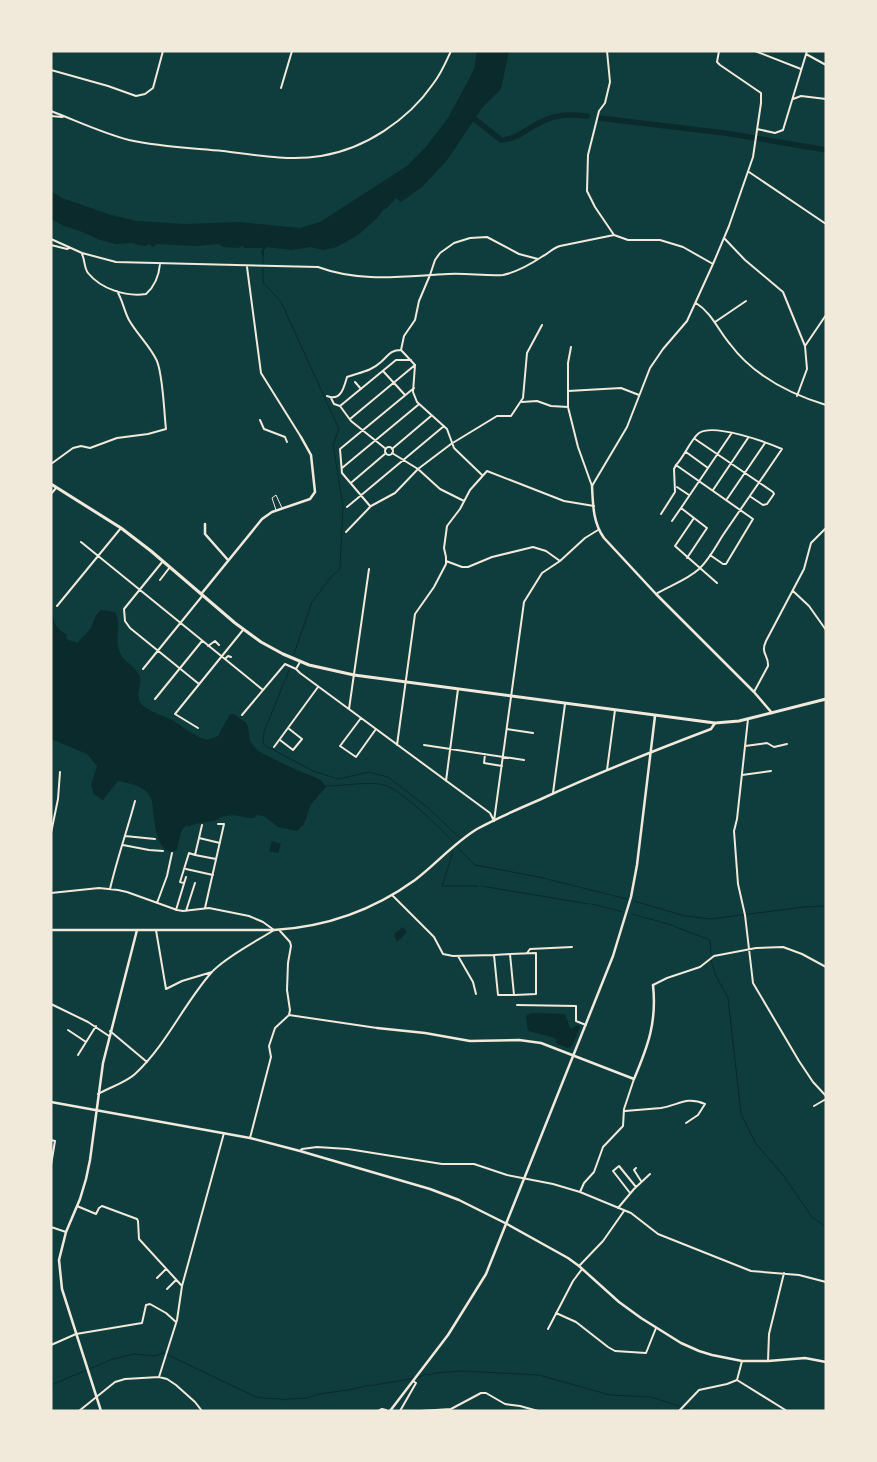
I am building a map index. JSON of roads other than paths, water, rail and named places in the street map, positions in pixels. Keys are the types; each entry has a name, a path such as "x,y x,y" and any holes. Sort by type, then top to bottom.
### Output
{"main road":[{"path":"51,484 120,528 163,561 243,630 273,650 322,669 565,704 715,723 748,720 825,698"}],"street":[{"path":"51,70 141,96 153,88 163,51"},
{"path":"281,88 292,51"},
{"path":"51,111 115,136 144,143 291,158 321,156 349,148 373,138 408,112 423,98 434,83 451,51"},
{"path":"607,51 610,82 605,103 599,111 588,155 587,191 595,207 614,235"},
{"path":"592,486 627,427 650,368 663,349 687,321 724,238 748,172 755,147 761,93 720,65 718,62 718,51"},
{"path":"755,51 802,69"},
{"path":"757,129 775,133 782,130 806,52 826,65"},
{"path":"793,99 801,96 826,99"},
{"path":"51,116 64,116"},
{"path":"748,172 826,224"},
{"path":"51,239 82,253 116,262 318,267 346,275 385,279 430,275 503,275 511,273 538,259 552,248 614,235 628,240 652,239 668,242 683,247 713,264"},
{"path":"401,350 404,336 414,320 419,301 437,256 454,243 470,238 487,237 519,254 538,259"},
{"path":"724,238 744,260 783,292 804,346 807,369 797,396"},
{"path":"51,245 69,248"},
{"path":"82,253 88,273 106,288 117,292 146,294 156,280 160,264"},
{"path":"143,669 262,519 276,511 310,499 314,492 311,455 261,373 247,266"},
{"path":"51,464 73,448 81,446 90,448 117,438 148,434 166,429 158,361 140,333 131,324 117,292"},
{"path":"715,322 746,301"},
{"path":"695,302 715,322 728,343 746,362 769,380 797,396 826,406"},
{"path":"804,346 826,315"},
{"path":"346,532 370,506 395,493 404,486 418,469 451,444 497,416 511,416 521,402 524,392 527,352 542,325"},
{"path":"571,347 568,363 568,407 578,447 592,486 598,530 656,594 754,692 772,713"},
{"path":"401,350 415,365 414,388 415,399 418,404 449,431 451,444 482,475"},
{"path":"331,398 340,394 344,389 347,377 363,374 381,363 392,351 401,350"},
{"path":"340,406 396,360 411,360"},
{"path":"350,420 415,365"},
{"path":"383,371 405,395"},
{"path":"355,382 361,389"},
{"path":"370,506 342,472 340,449 414,388"},
{"path":"568,391 621,388 640,396"},
{"path":"327,396 331,398 334,404 340,406 350,420 386,449 386,453"},
{"path":"521,402 537,401 551,406 568,407"},
{"path":"342,468 418,404"},
{"path":"386,449 392,448 431,416"},
{"path":"260,420 264,429 285,437 287,442"},
{"path":"347,507 444,426"},
{"path":"656,594 700,568 782,449 714,430 700,432 674,469 676,486 674,495 661,514"},
{"path":"672,521 731,434"},
{"path":"713,490 748,438"},
{"path":"695,439 774,494 767,504 763,505 750,496"},
{"path":"726,500 765,443"},
{"path":"392,448 392,453"},
{"path":"686,452 708,468"},
{"path":"351,483 386,453 389,455 392,453 418,469 440,489 464,501"},
{"path":"676,465 752,518 753,522 726,564 710,555"},
{"path":"397,745 415,614 434,587 446,561 444,548 447,526 482,475 487,471 564,501 594,506"},
{"path":"676,486 689,495"},
{"path":"51,494 57,487"},
{"path":"681,508 707,528 687,558"},
{"path":"694,518 675,546 717,583"},
{"path":"204,524 206,534 228,560"},
{"path":"57,606 120,528"},
{"path":"754,692 768,664 763,647 804,569 810,543 826,528"},
{"path":"494,821 524,602 542,574 560,561 585,538 598,530"},
{"path":"81,542 263,690"},
{"path":"446,561 462,567 468,567 492,557 533,547 546,551 560,561"},
{"path":"163,561 124,609 125,621 130,628 199,684"},
{"path":"160,580 170,567"},
{"path":"349,709 369,569"},
{"path":"793,591 809,606 826,630"},
{"path":"198,728 175,714 243,630"},
{"path":"155,698 202,641"},
{"path":"208,646 214,641 219,645"},
{"path":"225,659 228,656 231,657"},
{"path":"296,669 300,662"},
{"path":"242,715 285,664 296,669 490,813 494,821"},
{"path":"274,747 318,687"},
{"path":"446,781 458,689"},
{"path":"552,794 565,704"},
{"path":"607,770 615,710"},
{"path":"378,1411 382,1409 388,1410 448,1335 486,1274 525,1179 613,956 632,892 655,716"},
{"path":"361,718 340,746 356,757 376,729"},
{"path":"748,720 734,831 738,884 753,983 800,1064 826,1097 814,1106"},
{"path":"51,930 280,930 320,925 364,910 392,895 416,879 465,838 494,821 607,770 711,729 715,723"},
{"path":"280,740 294,750 302,739 288,728"},
{"path":"507,729 533,733"},
{"path":"745,746 767,743 774,746 787,744"},
{"path":"424,745 524,760"},
{"path":"485,754 484,763 502,766"},
{"path":"742,775 771,771"},
{"path":"51,833 58,799 60,772"},
{"path":"110,889 135,801"},
{"path":"206,908 224,823 218,824"},
{"path":"195,854 202,825"},
{"path":"125,836 155,839"},
{"path":"199,838 220,843"},
{"path":"123,844 163,851"},
{"path":"157,902 167,876 172,853"},
{"path":"184,883 180,882 189,854 216,859"},
{"path":"185,869 213,875"},
{"path":"176,910 186,877"},
{"path":"186,911 195,883"},
{"path":"51,893 99,888 110,889 127,892 176,910 186,911 206,908 249,916 263,922 274,930"},
{"path":"392,895 434,937 443,954 458,956 536,953 536,994 498,995 494,955"},
{"path":"101,1411 76,1334 60,1275 59,1260 66,1232 89,1169 98,1094 110,1031 137,930"},
{"path":"156,930 166,989 182,981 212,972"},
{"path":"98,1094 128,1079 147,1062 164,1042 212,972 274,930"},
{"path":"280,930 291,946 288,962 289,1015"},
{"path":"580,1192 584,1183 594,1172 603,1147 623,1126 624,1111 651,1036 654,1014 653,986 668,978 700,968 714,956 772,946 798,952 826,967"},
{"path":"527,954 530,949 572,947"},
{"path":"510,954 514,995"},
{"path":"458,956 473,982 476,994"},
{"path":"52,1004 96,1026 109,1036"},
{"path":"517,1005 576,1006 576,1021 586,1025"},
{"path":"250,1138 271,1057 269,1046 274,1028 289,1015 470,1041 541,1042 634,1079"},
{"path":"78,1055 96,1026"},
{"path":"68,1030 86,1042"},
{"path":"110,1031 147,1062"},
{"path":"624,1111 664,1107 682,1101 697,1101 705,1104 698,1115 686,1123"},
{"path":"51,1102 250,1138 430,1189 459,1200 507,1224 580,1268 619,1302 656,1328 699,1351 712,1356 742,1361 805,1358 826,1362"},
{"path":"158,1377 176,1322 182,1286 224,1133"},
{"path":"51,1140 55,1141 51,1164"},
{"path":"300,1151 302,1148 317,1147 348,1149 442,1164 474,1164 580,1192 624,1210 640,1219 658,1234 753,1272 784,1273 810,1277 826,1282"},
{"path":"630,1193 613,1171 619,1166 636,1187"},
{"path":"636,1168 634,1170 642,1181"},
{"path":"618,1208 630,1193 650,1174"},
{"path":"77,1206 96,1214 102,1206 137,1219 139,1239 182,1286"},
{"path":"548,1329 580,1268 603,1241 624,1210"},
{"path":"51,1227 66,1232"},
{"path":"157,1278 166,1269"},
{"path":"768,1361 769,1334 784,1273"},
{"path":"167,1289 176,1280"},
{"path":"51,1345 76,1334 142,1323 146,1305 150,1304 166,1313 176,1322"},
{"path":"556,1313 576,1322 608,1347 622,1352 646,1353 656,1328"},
{"path":"679,1411 699,1390 737,1380 742,1361"},
{"path":"79,1411 118,1380 158,1377 167,1379 176,1385 202,1411"},
{"path":"737,1380 787,1411"},
{"path":"400,1411 416,1383 413,1381"},
{"path":"420,1411 451,1409 481,1393 505,1404 538,1411"}],"lane":[{"path":"276,511 272,498 276,495 282,509"}],"water":[{"path":"477,51 509,51 501,89 482,108 448,159 422,187 401,202 396,198 358,235 337,247 323,250 310,247 291,250 267,247 264,250 264,256 262,256 261,251 263,248 245,248 242,245 239,248 223,247 219,244 196,246 157,244 152,247 150,244 145,246 131,243 116,244 100,240 51,219 51,191 62,198 111,215 137,221 185,224 239,222 300,228 320,222 407,166 425,148 448,118 468,81 474,69"},
{"path":"51,609 53,610 53,618 56,625 63,633 67,634 66,639 78,643 91,628 101,610 115,612 118,620 118,646 124,659 140,676 138,693 139,699 144,706 174,721 194,735 207,740 218,736 230,714 234,714 246,723 250,741 258,751 321,780 326,787 311,804 304,824 297,831 278,827 264,816 257,815 254,818 234,815 220,817 219,819 188,827 186,825 181,832 177,850 170,851 164,848 160,842 155,825 152,801 143,789 118,781 103,800 94,794 91,785 97,766 87,754 51,739"},
{"path":"272,841 281,844 278,853 269,851"},
{"path":"403,927 407,932 397,942 394,934"},
{"path":"532,1013 565,1014 570,1028 577,1025 580,1027 572,1046 568,1048 557,1044 555,1038 528,1031 526,1017"}],"waterway":[{"path":"468,114 501,140 516,136 552,117 569,115 587,116"},
{"path":"599,118 725,133 826,150"},
{"path":"263,256 263,263"},
{"path":"263,269 263,282 281,302 339,429 333,445 343,506 340,569 330,578 312,602 294,654"},
{"path":"267,748 263,742 264,732 290,668"},
{"path":"268,747 313,771 338,779 369,772 388,777 428,808 459,837"},
{"path":"326,786 371,783 391,788 420,810 453,842"},
{"path":"458,848 475,865 539,877 627,899"},
{"path":"453,852 442,886 478,886"},
{"path":"481,886 589,904"},
{"path":"634,901 685,916 710,919 826,906"},
{"path":"592,904 623,912"},
{"path":"632,914 668,924 710,940 711,954"},
{"path":"711,960 715,974 728,998 741,1114 756,1144 783,1175 812,1217 826,1227"},
{"path":"51,1385 113,1359 134,1354 154,1356 164,1353 256,1397 263,1398 285,1400 306,1398 319,1394 409,1379 425,1374 462,1371 539,1375 610,1395 651,1397 679,1406"},
{"path":"683,1410 688,1407 691,1411"}]}
